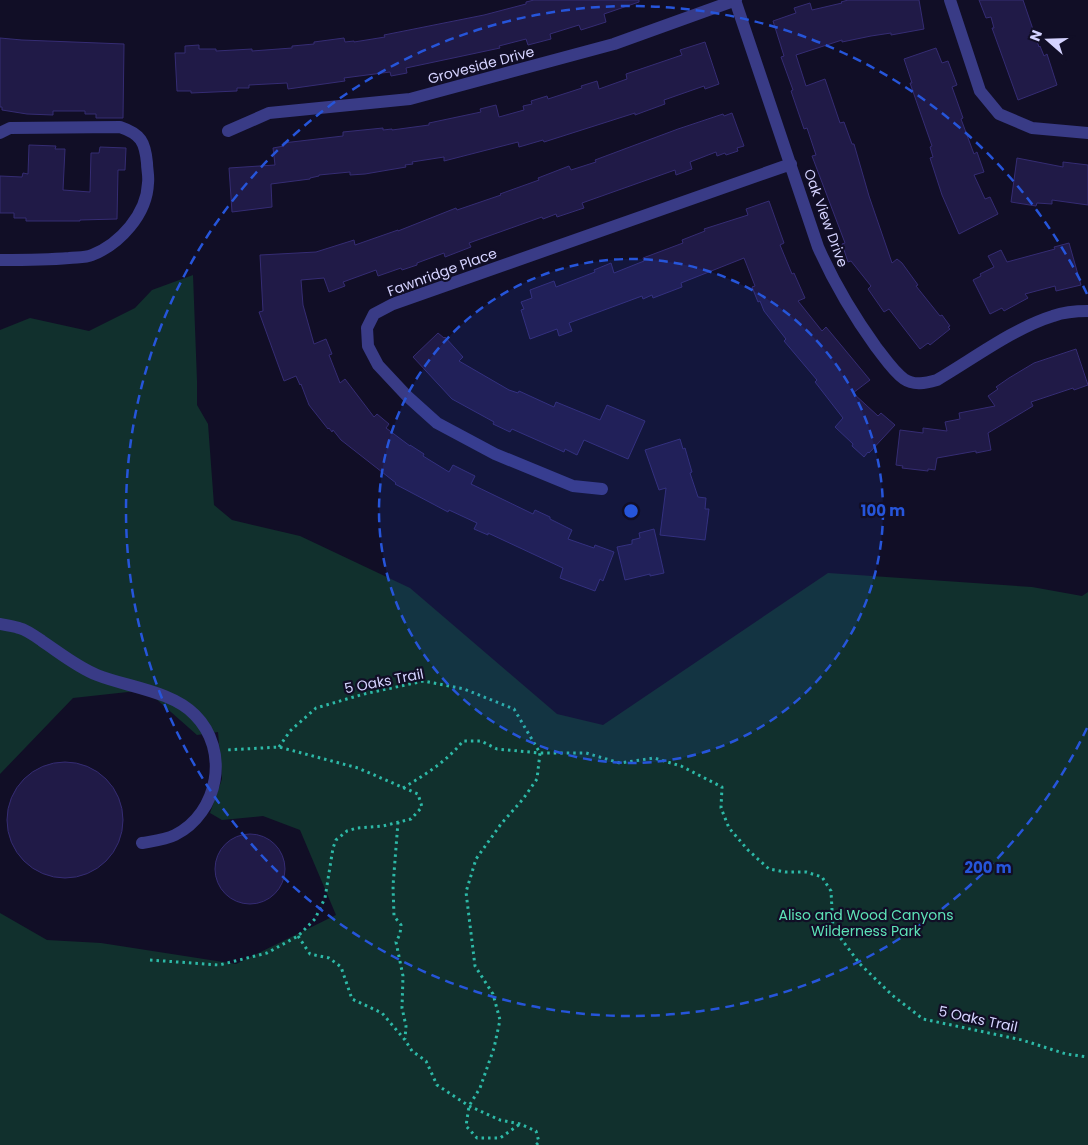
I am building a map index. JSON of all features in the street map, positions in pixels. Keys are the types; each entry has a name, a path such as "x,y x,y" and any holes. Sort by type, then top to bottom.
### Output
{"street":[{"name":"Groveside Drive","path":"228,131 269,113 410,99 614,44 736,0"},
{"name":"Oak View Drive","path":"736,0 818,247 833,281 855,318 883,356 905,380 922,384 937,380 1021,328 1053,316 1069,312 1088,311"},
{"path":"950,0 980,91 999,114 1032,128 1088,133"},
{"path":"0,133 10,128 120,126 133,131 140,138 146,149 148,183 145,201 136,219 122,236 107,248 90,256 0,260"},
{"name":"Fawnridge Place","path":"602,489 573,486 495,454 437,423 407,396 378,365 368,346 367,328 374,314 393,304 791,164"},
{"path":"0,624 19,628 32,634 82,668 97,675 183,705 202,722 214,750 216,768 212,793 202,813 175,835 142,843"}],"path":[{"name":"5 Oaks Trail","path":"279,747 290,731 316,708 364,694 424,681 464,689 514,709 540,753 586,753 620,763 654,758 681,766 722,787 721,808 729,828 748,850 769,869 785,872 806,872 822,877 831,891 833,928 860,964 892,995 923,1019 1022,1040 1066,1054 1088,1057"},
{"path":"403,788 432,771 452,754 463,740 481,741 497,749 540,753 537,779 476,859 466,892 475,966 493,994 500,1020 494,1048 480,1088 469,1106 466,1126 477,1138 500,1138 520,1124"},
{"path":"150,960 220,965 267,953 298,936 315,919 325,898 336,840 347,831 357,828 383,826 411,819 422,807 418,794 358,768 279,747 214,750"},
{"path":"398,822 393,886 394,916 401,925 400,934 396,942 403,976 402,1008 406,1026 405,1040"},
{"path":"298,936 310,954 329,958 341,967 352,999 382,1013 412,1051 426,1061 437,1085 469,1106 500,1120 520,1124 536,1131 539,1142 536,1145"}],"green space":[{"name":"Aliso and Wood Canyons Wilderness Park","path":"193,275 197,405 208,424 214,505 232,520 300,536 410,588 557,714 603,725 828,573 1032,587 1082,596 1088,592 1088,1145 0,1145 0,913 47,940 101,943 236,964 336,915 300,830 263,816 222,820 210,813 222,779 218,732 197,735 146,690 73,698 0,774 0,330 30,318 89,331 135,308 152,290"}],"building":[{"path":"534,0 639,0 639,2 604,14 606,22 581,30 579,25 550,34 551,39 528,45 526,39 499,46 500,48 406,68 407,73 391,76 390,72 344,78 345,81 288,89 287,83 249,85 249,88 237,88 237,91 191,93 191,91 177,91 175,53 185,53 185,46 199,45 199,49 216,49 216,51 252,49 252,51 292,48 292,46 344,38 345,42 354,42 484,15 526,4 526,2"},
{"path":"848,0 919,0 924,29 842,42 842,40 796,55 806,86 825,79 840,123 844,122 852,144 854,144 869,196 892,263 897,259 902,263 918,285 916,286 950,326 948,327 950,329 930,345 928,343 920,349 889,309 884,312 868,289 871,286 851,261 848,262 842,244 845,243 812,156 816,155 807,128 804,129 791,91 793,90 781,57 784,56 773,21 796,13 794,8 810,3 812,10"},
{"path":"979,0 1023,0 1039,47 1044,56 1047,54 1057,85 1018,100 992,28 994,28 991,17 986,18"},
{"path":"0,38 124,44 123,118 96,118 96,114 85,114 85,111 53,111 53,115 27,114 2,110 2,107 0,107"},
{"path":"705,42 719,84 705,89 704,86 664,100 665,104 635,115 635,113 544,142 543,140 519,147 518,142 444,161 444,157 412,162 413,164 405,165 406,167 365,174 350,175 350,172 319,175 310,179 271,184 272,207 232,212 229,168 275,165 273,148 284,146 283,143 343,136 343,132 383,128 383,130 392,130 429,125 429,123 481,112 480,109 496,105 499,117 524,110 523,106 532,104 531,101 547,96 548,99 597,81 599,89 627,79 626,74 682,55 680,50"},
{"path":"936,48 942,63 948,61 957,85 952,87 963,118 961,119 974,154 977,152 984,172 974,175 985,199 990,197 998,214 959,234 942,195 930,158 933,157 930,147 932,146 910,83 912,83 904,59"},
{"path":"732,113 744,146 737,148 738,151 726,155 725,153 717,156 716,152 690,162 692,169 676,175 675,170 582,203 584,208 557,217 556,214 543,219 542,217 469,243 471,247 445,257 444,253 417,263 417,265 378,276 376,270 343,282 345,286 329,292 324,278 301,280 303,305 314,344 326,339 332,354 329,355 340,383 345,379 374,417 377,414 389,424 386,428 424,454 423,456 449,472 453,465 475,476 471,484 533,514 535,510 550,517 550,519 572,530 568,539 594,548 595,545 614,552 603,581 600,579 595,591 560,578 563,568 488,533 488,535 474,529 477,523 449,510 448,512 395,484 341,440 333,430 332,432 328,429 309,405 296,376 284,381 259,312 263,311 260,255 316,252 354,240 355,245 398,231 456,208 457,210 501,195 569,166 571,170 596,162 595,160 678,129 723,114 724,116"},
{"path":"29,145 56,146 55,149 65,149 63,190 90,192 91,153 99,153 100,147 126,148 125,170 118,170 117,219 26,221 26,218 14,218 14,213 0,213 0,176 22,177 23,173 28,174"},
{"path":"1017,158 1063,167 1063,162 1088,165 1088,205 1052,200 1052,204 1037,203 1036,206 1011,202"},
{"path":"769,201 784,243 780,245 792,274 794,273 805,298 798,301 822,331 826,327 870,380 853,393 878,416 881,413 895,425 864,457 835,427 843,418 815,382 817,380 784,341 786,339 764,311 760,301 758,302 752,287 755,286 744,258 681,283 682,287 653,298 652,295 643,299 642,296 569,323 572,331 559,336 557,329 530,339 521,310 524,309 521,302 532,298 530,290 554,281 556,287 595,272 594,270 611,263 614,273 644,261 643,258 683,243 682,240 705,231 704,229 748,215 746,209"},
{"path":"1069,243 1081,285 1056,291 1055,286 1025,294 1028,298 1004,311 1002,308 990,314 973,280 994,267 988,256 1001,250 1007,262 1055,249 1054,247"},
{"path":"438,333 445,337 463,357 459,361 509,390 518,393 519,391 554,407 556,402 600,420 607,405 645,421 628,459 584,440 577,455 565,449 564,452 512,429 510,432 493,424 494,422 452,399 413,357"},
{"path":"1076,349 1088,385 1031,402 1033,406 988,433 991,450 937,458 935,470 902,468 903,466 896,465 900,430 923,433 923,428 947,431 945,422 960,419 959,413 995,406 988,396 998,389 996,387 1009,378 1034,363"},
{"path":"680,439 683,449 685,448 692,472 690,473 698,497 706,498 705,509 709,509 705,540 660,535 666,488 659,490 645,450"},
{"path":"654,529 664,573 625,580 617,547 632,544 632,540 640,538 639,533"},
{"path":"65,762 87,766 106,779 119,798 123,820 119,842 106,861 87,874 65,878 43,874 24,861 11,842 7,820 11,798 24,779 43,766"},
{"path":"243,834 257,834 270,840 279,849 285,862 283,882 275,894 257,904 243,904 230,898 221,889 215,876 215,862 221,849 230,840"}]}
